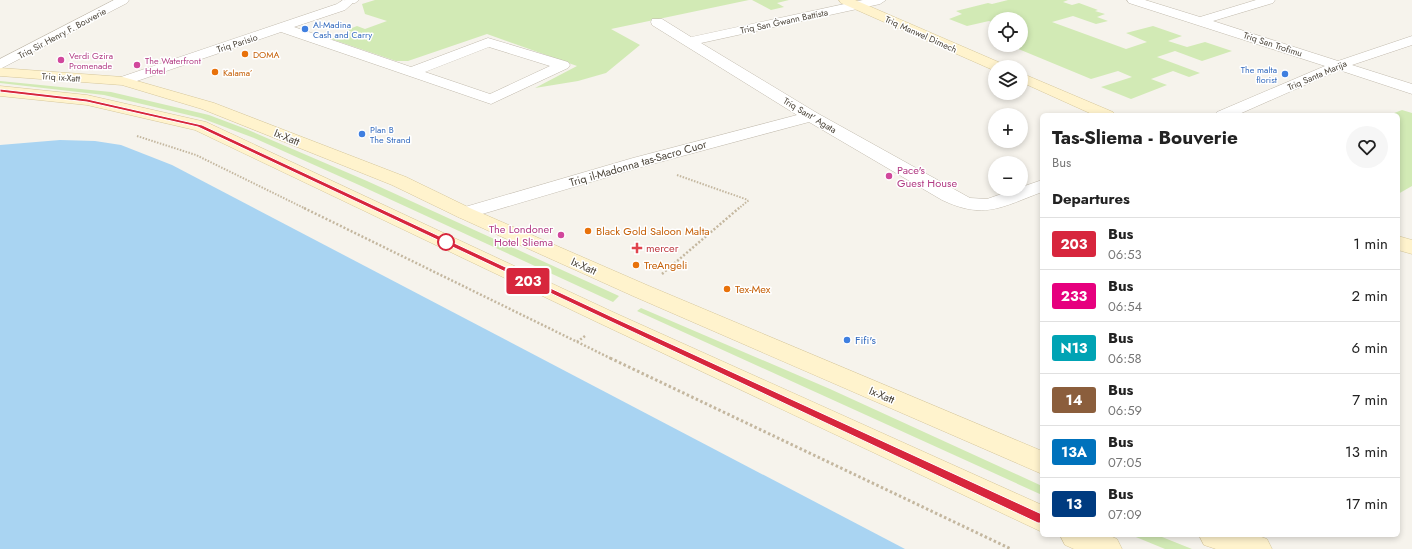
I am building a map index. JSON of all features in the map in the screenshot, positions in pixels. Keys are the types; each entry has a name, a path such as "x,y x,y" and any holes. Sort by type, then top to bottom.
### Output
{"main road":[{"name":"Triq Manwel Dimech","path":"851,3 988,63"},
{"name":"Triq ix-Xatt","path":"0,72 123,81"},
{"path":"1028,80 1102,113"},
{"name":"Ix-Xatt","path":"123,81 208,106 399,181 465,213 641,291 1040,462"},
{"name":"Triq ix-Xatt","path":"0,91 72,98 200,126 607,318 1040,518"},
{"path":"1400,243 1412,248"},
{"path":"1080,537 1106,549"},
{"path":"1221,537 1256,549"}],"street":[{"name":"Triq Sir Henry F. Bouverie","path":"0,66 123,0"},
{"path":"97,2 110,8 137,0"},
{"name":"Triq Parisio","path":"123,81 283,28 341,7 350,0"},
{"name":"Triq San Ġwann Battista","path":"688,42 851,3 880,0"},
{"name":"Triq San Trofimu","path":"1133,0 1412,89"},
{"path":"1201,21 1269,0"},
{"name":"Triq Sant' Agata","path":"656,22 811,116 949,196 966,204 989,205 1040,187"},
{"path":"283,28 411,72 491,99 563,65 488,42 411,72"},
{"name":"Triq Santa Marija","path":"1228,113 1339,65 1412,40"},
{"name":"Triq il-Madonna tas-Sacro Cuor","path":"465,213 639,162 811,116"}],"path":[{"path":"134,135 196,154 577,342 1011,549"},
{"path":"659,277 749,200 676,175"}],"green space":[{"path":"375,0 749,0 611,29 640,45 606,73 578,81 535,88 577,66 487,34 408,61 396,61 331,39 352,32 347,30 357,26 365,29 387,21 365,14 362,4"},
{"path":"752,0 789,0 777,3 784,7 771,10"},
{"path":"1008,0 1068,0 1063,2 1072,5 1079,3 1098,10 1095,11 1105,14 1097,17 1108,21 1096,24 1073,16 1052,22 1126,49 1147,42 1126,33 1153,26 1182,36 1168,41 1187,47 1205,42 1232,51 1202,61 1175,51 1157,57 1200,73 1189,77 1173,71 1151,79 1167,85 1131,99 1101,87 1132,77 1118,71 1091,79 1026,52 1028,52 1028,12 988,12 988,21 967,26 949,19 962,14 956,11 988,3 992,4"},
{"path":"0,81 111,92 209,115 246,129 367,181 619,296 613,302 254,138 201,118 104,95 0,83"},
{"path":"1402,110 1412,113 1412,186 1400,193 1400,113 1394,113"},
{"path":"641,308 830,389 1040,485 1040,494 637,311"},
{"path":"1136,537 1162,537 1192,549 1165,549"}],"water":[{"path":"60,140 95,141 121,145 172,165 905,549 0,549 0,145"}],"bus line":[{"name":"203","path":"0,91 87,100 200,126 607,318 1040,518"}],"place":[{"name":"Al-Madina Cash and Carry","path":"305,29"},
{"name":"DOMA","path":"245,54"},
{"name":"Verdi Gzira Promenade","path":"61,60"},
{"name":"The Waterfront Hotel","path":"137,65"},
{"name":"Kalama’","path":"215,72"},
{"name":"The malta florist","path":"1285,74"},
{"name":"Plan B The Strand","path":"362,134"},
{"name":"Pace's Guest House","path":"889,176"},
{"name":"Black Gold Saloon Malta","path":"588,231"},
{"name":"The Londoner Hotel Sliema","path":"561,235"},
{"name":"mercer","path":"637,248"},
{"name":"TreAngeli","path":"636,265"},
{"name":"Tex-Mex","path":"727,289"},
{"name":"Fifi's","path":"847,340"}]}
